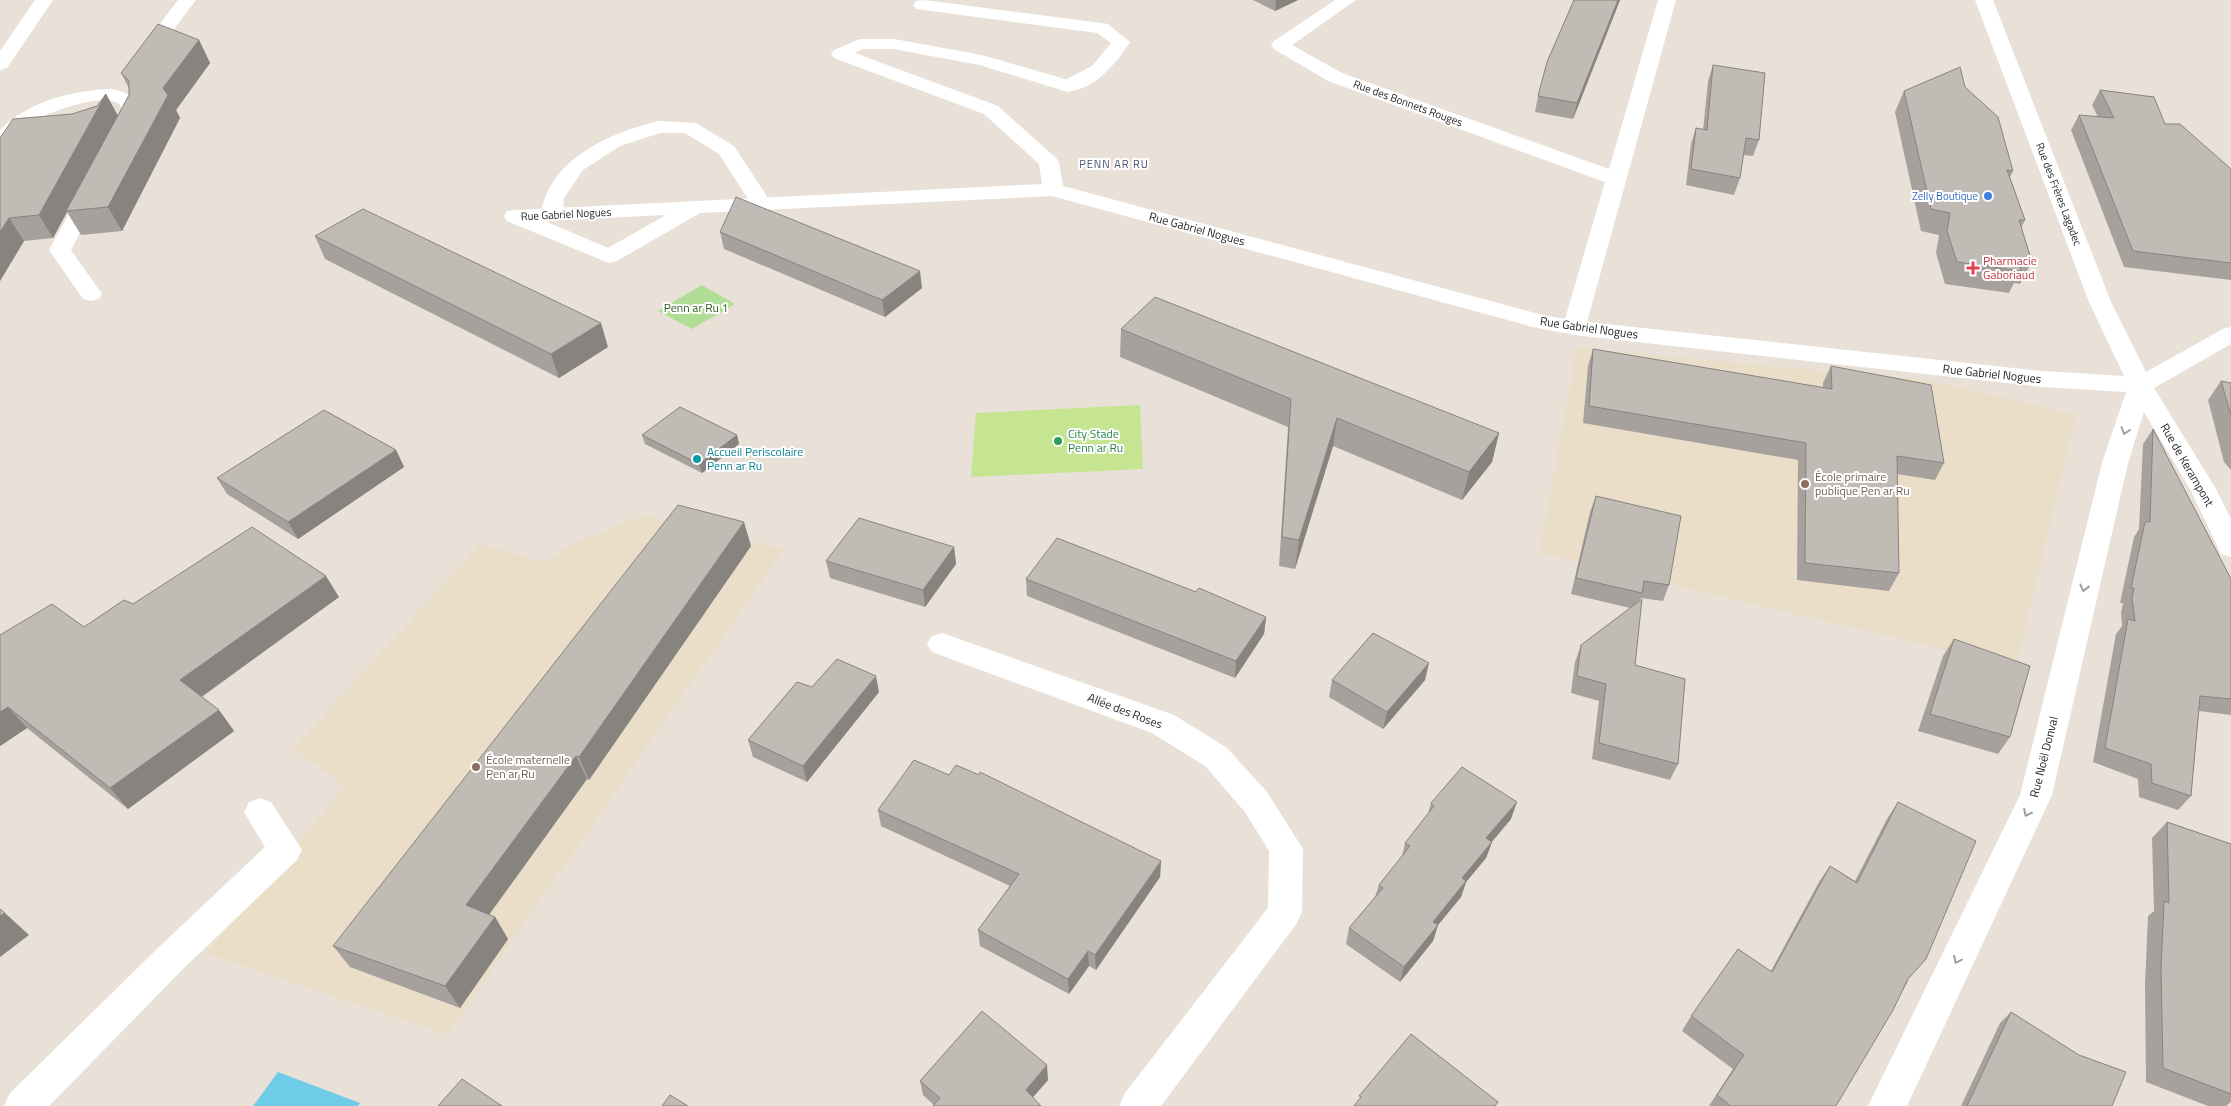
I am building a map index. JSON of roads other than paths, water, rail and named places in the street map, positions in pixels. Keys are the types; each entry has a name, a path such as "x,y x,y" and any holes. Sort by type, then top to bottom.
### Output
{"street":[{"path":"0,64 44,0"},
{"path":"0,141 26,117 54,105 92,96 124,84 187,0"},
{"name":"Rue des Bonnets Rouges","path":"1347,0 1280,45 1335,77 1616,178"},
{"path":"1574,328 1667,0"},
{"name":"Rue des Frères Lagadec","path":"1984,0 2100,302 2140,385"},
{"path":"922,5 1102,28 1121,42 1111,60 1094,76 1068,86 982,60 894,44 860,44 840,54 992,110 1049,162 1053,190"},
{"path":"90,294 60,250 131,112 129,102 126,99 124,84"},
{"path":"552,214 554,198 576,166 613,142 658,127 689,127 727,150 761,204"},
{"name":"Rue Gabriel Nogues","path":"694,208 608,256 515,216 1053,190 1540,322 1574,328 2042,379 2140,385"},
{"path":"2140,385 2231,334"},
{"name":"Rue de Kerampont","path":"2140,385 2203,489 2231,547"},
{"name":"Rue Noël Donval","path":"1887,1106 2036,796 2115,463 2140,385"},
{"name":"Allée des Roses","path":"942,644 1163,724 1216,757 1256,802 1286,849 1285,912 1138,1106"},
{"path":"23,1106 172,956 285,850 260,812"}],"water":[{"path":"278,1072 360,1103 358,1106 253,1106"}],"place":[{"name":"Zelly Boutique","path":"1988,196"},
{"name":"Pharmacie Gaboriaud","path":"1973,268"},
{"name":"City Stade Penn ar Ru","path":"1058,441"},
{"name":"Accueil Periscolaire Penn ar Ru","path":"697,459"},
{"name":"École primaire publique Pen ar Ru","path":"1805,484"},
{"name":"École maternelle Pen ar Ru","path":"476,767"}],"district":[{"name":"PENN AR RU","path":"1114,164"}],"park label":[{"name":"Penn ar Ru 1","path":"696,308"}]}
